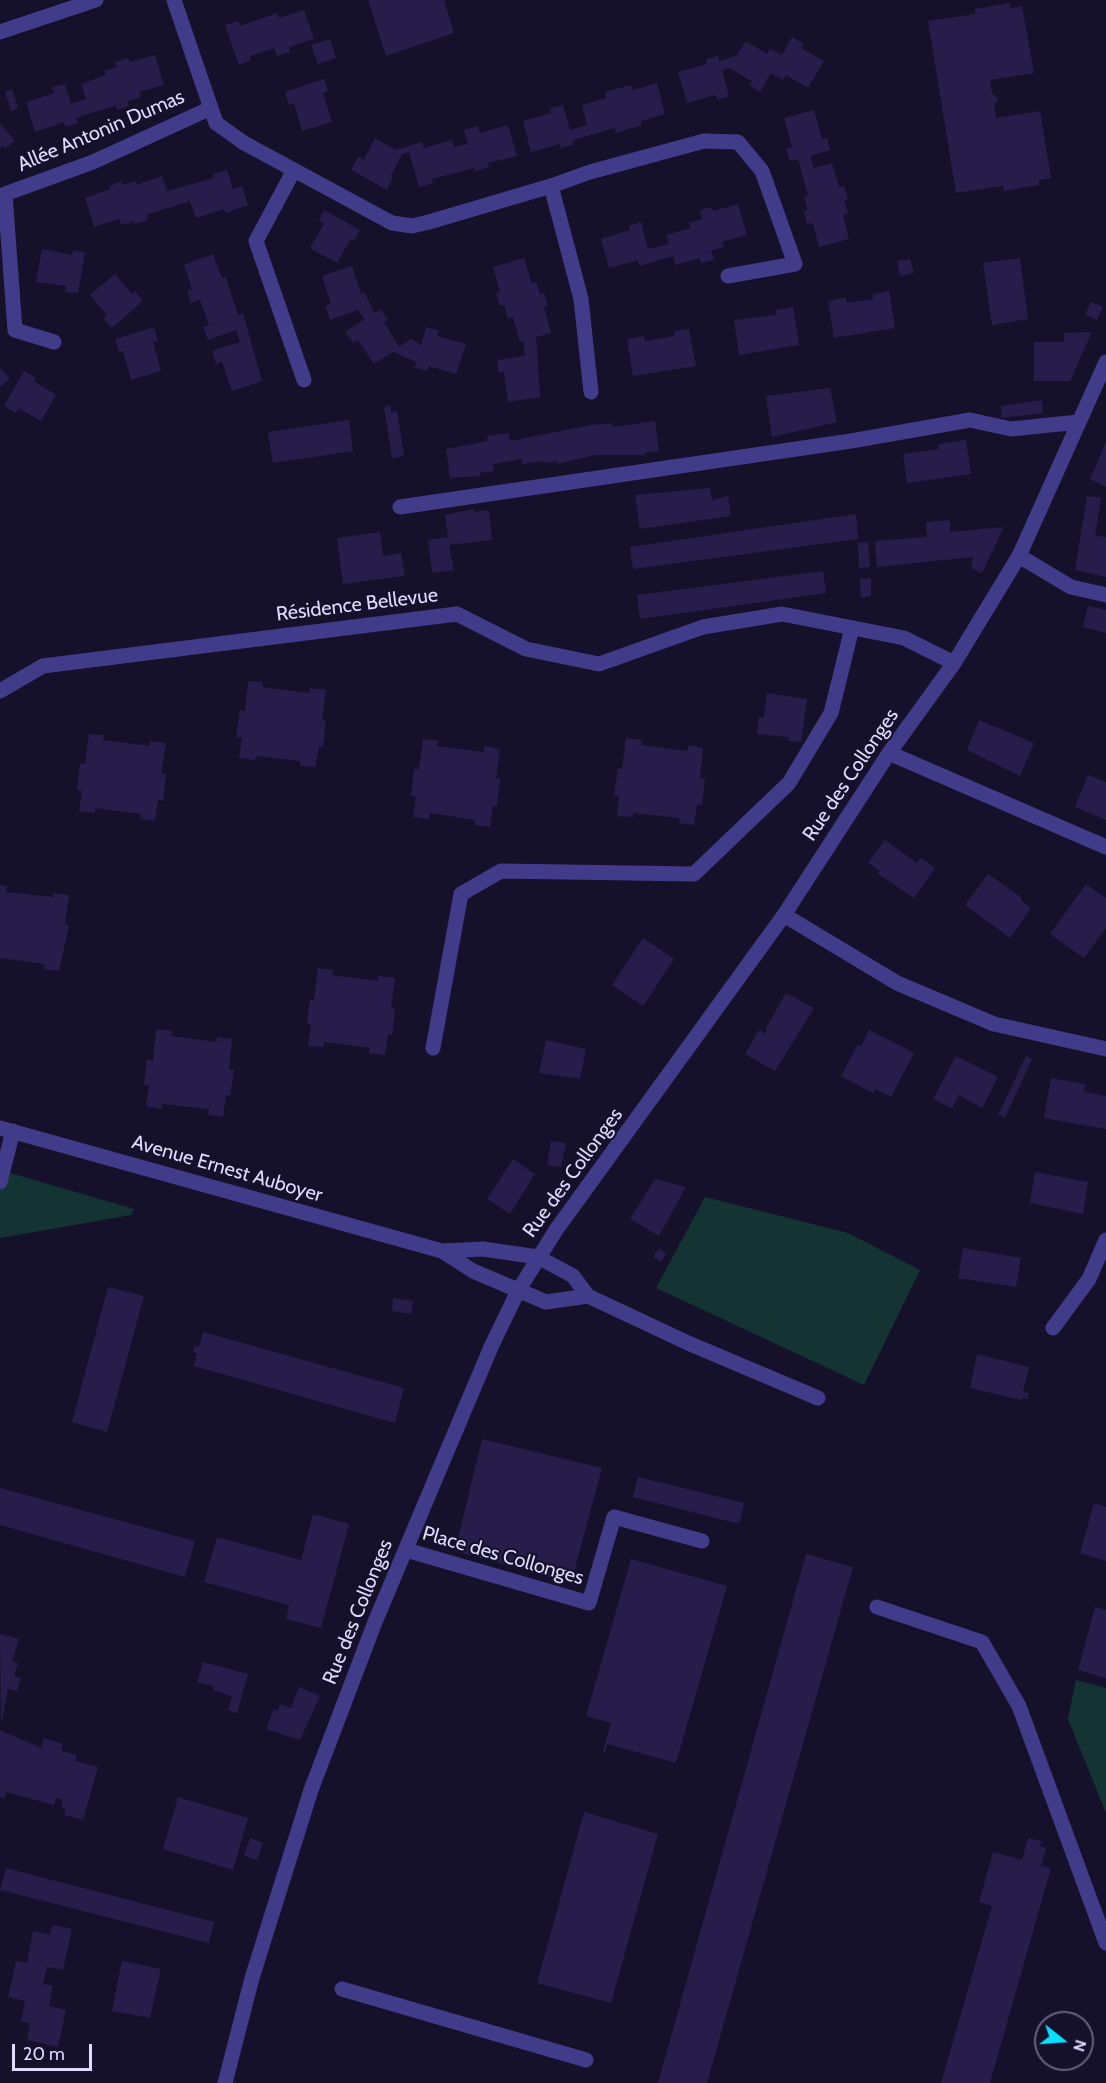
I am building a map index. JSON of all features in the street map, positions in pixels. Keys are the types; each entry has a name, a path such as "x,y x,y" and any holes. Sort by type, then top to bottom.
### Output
{"street":[{"path":"0,32 96,0"},
{"name":"Allée Antonin Dumas","path":"174,0 216,123 226,133 392,223 412,226 551,186 590,172 704,141 738,142 762,171 795,264 728,276"},
{"name":"Allée Antonin Dumas","path":"54,342 15,330 5,194 93,162 211,108"},
{"path":"294,170 256,241 304,381"},
{"path":"551,186 581,299 591,392"},
{"name":"Rue des Collonges","path":"225,2083 262,1945 311,1790 406,1550 491,1347 518,1291 538,1257 784,915 889,753 954,663 1019,556 1106,362"},
{"path":"400,507 851,441 970,420 1011,429 1079,422"},
{"path":"1019,556 1071,587 1106,595"},
{"name":"Résidence Bellevue","path":"0,691 43,666 457,614 526,649 599,664 704,627 782,614 904,638 954,663"},
{"path":"433,1048 461,894 501,871 694,874 789,783 831,713 852,628"},
{"path":"889,753 1106,847"},
{"path":"784,915 897,983 994,1024 1106,1049"},
{"path":"0,1182 6,1130"},
{"name":"Avenue Ernest Auboyer","path":"6,1130 442,1251 473,1271 546,1302 588,1296"},
{"path":"1053,1328 1089,1279 1106,1240"},
{"name":"Avenue Ernest Auboyer","path":"442,1251 483,1249 538,1257"},
{"path":"538,1257 573,1276 588,1296 688,1343 818,1398"},
{"name":"Place des Collonges","path":"406,1550 589,1603 614,1517 702,1540"},
{"path":"877,1607 982,1642 1019,1706 1106,1943"},
{"path":"342,1989 586,2060"}],"green space":[{"path":"0,1170 134,1209 131,1215 0,1238"},
{"path":"705,1197 848,1233 920,1270 864,1385 656,1288"},
{"path":"1076,1680 1106,1688 1106,1813 1068,1719"}],"building":[{"path":"368,0 444,0 454,33 386,56"},
{"path":"1010,3 1010,8 1022,6 1034,73 990,80 992,93 999,99 994,105 996,118 1040,111 1051,178 1039,180 1039,185 1004,191 1003,186 956,193 928,21 975,14 975,9"},
{"path":"304,10 314,39 289,47 290,52 277,56 274,48 250,56 251,60 239,65 225,25 238,21 240,26 277,13 279,18"},
{"path":"792,37 804,44 801,48 824,61 808,88 786,75 783,80 771,73 760,92 749,85 752,81 729,68 722,70 729,96 717,100 716,95 687,103 678,72 707,64 706,59 718,56 719,61 736,56 746,41 767,54 770,49 782,55"},
{"path":"330,39 336,58 318,64 311,45"},
{"path":"155,55 164,85 139,92 141,97 128,101 129,106 117,110 116,105 76,118 78,123 65,127 64,122 35,132 26,102 54,93 52,87 65,84 71,104 86,99 81,84 106,75 104,71 117,67 115,62 128,58 130,62"},
{"path":"324,79 328,91 323,93 332,122 302,131 294,103 289,105 285,92"},
{"path":"657,83 665,114 641,121 642,125 616,133 615,128 573,140 573,145 560,148 560,144 531,152 523,121 551,113 550,108 563,105 570,130 587,125 582,105 606,98 605,92 631,85 633,90"},
{"path":"12,89 18,108 11,111 5,92"},
{"path":"814,110 822,139 827,138 830,150 810,156 814,168 832,163 839,187 844,186 848,199 844,200 848,213 843,215 849,239 819,247 813,223 807,224 804,211 808,210 804,197 808,196 798,159 790,161 786,148 792,147 784,118"},
{"path":"0,123 15,141 5,149 2,146 0,148"},
{"path":"508,125 517,156 488,163 489,167 475,171 474,168 432,179 433,183 419,187 409,152 402,154 387,190 351,170 358,157 364,160 375,138 396,150 422,142 424,148 452,140 454,147 468,144 464,130 478,126 480,133"},
{"path":"227,170 233,189 242,186 248,205 226,213 224,209 196,218 190,201 146,215 148,220 134,224 134,221 121,225 119,219 94,227 85,198 110,189 109,186 121,181 123,185 135,181 136,185 162,176 167,191 214,178 213,174"},
{"path":"738,204 747,235 722,242 724,247 711,251 714,260 701,263 700,258 676,265 673,256 639,266 638,260 609,268 601,239 630,230 629,226 641,222 648,249 669,244 666,235 691,228 689,223 702,219 700,210 712,207 713,211"},
{"path":"324,210 360,230 354,241 350,240 337,263 310,248 324,224 319,221"},
{"path":"42,249 72,255 73,250 85,252 78,293 65,292 66,286 36,282"},
{"path":"213,254 222,278 226,277 238,315 243,313 262,381 232,391 222,362 216,364 212,351 240,342 236,330 208,340 203,327 209,325 200,300 191,303 187,291 192,289 184,265"},
{"path":"524,258 532,284 536,282 540,294 544,293 548,306 544,307 551,333 536,337 540,397 508,402 504,372 499,373 497,360 525,356 523,341 520,342 513,317 508,319 504,305 500,306 496,293 500,292 493,267"},
{"path":"1020,258 1028,319 992,325 983,263"},
{"path":"910,259 914,273 900,276 897,261"},
{"path":"352,266 361,294 365,293 374,313 381,309 388,320 384,322 399,347 411,339 421,345 426,327 439,331 437,336 466,344 456,374 429,366 428,371 415,368 416,362 393,352 374,364 358,340 353,343 345,332 365,319 358,310 330,320 325,306 331,304 322,276"},
{"path":"115,274 132,294 135,291 143,301 112,328 103,318 107,315 90,295"},
{"path":"889,291 895,328 834,338 828,301 846,298 847,303 873,299 873,294"},
{"path":"1091,302 1103,307 1097,320 1085,315"},
{"path":"793,307 799,345 739,355 734,320 776,315 776,310"},
{"path":"154,327 158,341 153,342 161,371 131,380 123,351 119,352 115,339"},
{"path":"689,329 696,366 633,376 627,339 644,336 645,341 675,336 674,331"},
{"path":"1092,332 1070,381 1034,381 1034,342 1064,342 1064,333"},
{"path":"0,367 10,379 0,387"},
{"path":"24,371 36,378 34,381 56,395 41,421 18,408 16,413 4,406"},
{"path":"830,388 837,422 772,437 766,396"},
{"path":"1042,400 1043,413 1002,418 1001,406"},
{"path":"390,405 391,412 397,411 404,456 392,458 384,407"},
{"path":"349,420 353,451 273,463 268,432"},
{"path":"655,421 659,451 645,453 645,455 595,455 557,464 557,461 543,463 543,461 523,464 522,459 493,464 494,471 480,473 480,476 450,478 446,449 488,441 487,436 508,433 510,441 591,425 612,423 612,427"},
{"path":"966,440 971,474 907,483 903,454 939,449 938,444"},
{"path":"1106,442 1106,487 1090,479"},
{"path":"710,488 712,500 728,496 731,516 640,529 635,495"},
{"path":"1087,496 1101,498 1095,535 1106,537 1106,577 1075,570"},
{"path":"474,509 474,512 489,510 492,540 449,545 454,570 432,573 428,540 448,537 445,515"},
{"path":"856,514 858,539 633,569 630,547"},
{"path":"950,520 950,532 1004,527 982,573 971,568 973,557 877,567 875,541 927,537 926,522"},
{"path":"380,532 383,556 401,553 405,576 343,584 337,538"},
{"path":"868,542 870,567 859,568 858,543"},
{"path":"823,571 826,593 640,619 637,595"},
{"path":"871,578 871,596 861,598 860,579"},
{"path":"1088,606 1106,610 1106,633 1083,627"},
{"path":"248,681 263,682 262,687 309,693 310,688 326,690 322,720 326,721 323,747 319,747 315,767 300,766 300,761 256,756 255,760 239,758 242,738 236,737 240,710 245,711"},
{"path":"767,693 807,699 801,742 789,741 789,737 757,734 759,717 764,717"},
{"path":"979,720 1034,743 1020,776 967,750"},
{"path":"89,734 104,735 103,740 150,746 150,741 166,743 161,773 166,774 163,801 158,800 155,821 140,819 141,814 95,808 95,813 79,811 82,791 77,790 80,764 85,764"},
{"path":"626,738 642,740 641,745 687,751 689,745 703,748 700,778 705,778 702,805 697,805 694,825 679,823 680,818 633,813 633,817 617,816 619,796 614,795 618,768 622,769"},
{"path":"423,739 438,741 437,746 484,752 484,746 500,749 496,779 500,779 497,806 493,806 490,827 474,825 475,820 430,813 429,819 413,817 416,797 411,796 414,769 419,769"},
{"path":"1088,775 1106,782 1106,820 1075,807"},
{"path":"885,840 917,863 921,858 935,868 914,898 877,873 880,871 868,863"},
{"path":"988,874 1022,898 1021,900 1031,908 1010,938 965,905"},
{"path":"1086,884 1106,898 1106,928 1084,958 1050,934"},
{"path":"0,885 7,886 6,892 53,897 53,893 69,895 65,925 69,925 59,971 44,969 45,964 0,958"},
{"path":"643,938 674,959 643,1006 612,985"},
{"path":"318,968 333,970 332,975 378,981 378,976 395,978 391,1008 395,1009 392,1035 388,1034 385,1055 369,1053 370,1048 324,1042 323,1047 308,1046 311,1024 307,1024 310,999 314,1000"},
{"path":"786,993 814,1008 775,1071 745,1054 759,1030 766,1034 766,1028"},
{"path":"156,1029 172,1031 171,1036 217,1042 217,1037 232,1039 229,1069 234,1070 230,1096 226,1095 223,1117 208,1115 209,1109 162,1104 162,1109 146,1106 149,1085 144,1085 147,1059 153,1061"},
{"path":"869,1030 914,1053 891,1097 875,1089 873,1093 841,1076 858,1044 861,1046"},
{"path":"546,1040 586,1049 580,1079 539,1073"},
{"path":"956,1056 998,1077 982,1108 959,1095 952,1108 933,1099"},
{"path":"1026,1056 1032,1059 1005,1118 998,1115"},
{"path":"1051,1078 1085,1084 1084,1092 1106,1096 1106,1129 1044,1118"},
{"path":"551,1141 566,1143 561,1167 547,1165"},
{"path":"513,1159 535,1174 510,1214 487,1199"},
{"path":"1035,1172 1088,1182 1083,1214 1030,1203"},
{"path":"655,1179 686,1187 659,1236 630,1219"},
{"path":"659,1248 666,1254 661,1262 653,1257"},
{"path":"963,1248 1021,1258 1016,1287 958,1278"},
{"path":"108,1287 144,1296 107,1432 72,1422"},
{"path":"393,1298 413,1301 411,1314 392,1311"},
{"path":"203,1332 404,1388 395,1423 194,1366 197,1353 193,1352 195,1346 199,1347"},
{"path":"977,1354 1029,1367 1023,1392 1029,1393 1028,1399 1022,1398 1021,1400 970,1388"},
{"path":"482,1439 602,1468 571,1583 455,1551"},
{"path":"638,1477 744,1503 739,1524 633,1497"},
{"path":"0,1488 195,1541 185,1577 0,1525"},
{"path":"1094,1503 1106,1507 1106,1561 1080,1553"},
{"path":"313,1514 349,1524 321,1628 286,1619 289,1605 204,1582 217,1537 301,1560"},
{"path":"806,1554 853,1567 707,2083 658,2083"},
{"path":"631,1559 727,1586 676,1763 607,1744 605,1752 603,1751 611,1723 586,1716"},
{"path":"1095,1607 1106,1610 1106,1678 1078,1670"},
{"path":"0,1634 19,1639 12,1661 18,1663 14,1676 21,1678 17,1691 8,1689 1,1725"},
{"path":"203,1662 248,1674 237,1713 228,1710 232,1696 213,1690 214,1686 197,1682"},
{"path":"299,1687 320,1696 300,1740 266,1729 274,1709 278,1711 280,1704 291,1708"},
{"path":"0,1730 41,1748 44,1738 63,1744 61,1751 77,1755 75,1761 98,1767 83,1820 64,1815 66,1808 61,1807 63,1800 56,1798 54,1805 6,1792 4,1798 0,1797"},
{"path":"178,1797 248,1818 233,1870 163,1849"},
{"path":"584,1812 658,1834 611,2003 537,1983"},
{"path":"250,1838 263,1843 257,1860 244,1856"},
{"path":"1028,1838 1042,1841 1040,1846 1046,1848 1041,1866 1051,1868 990,2083 941,2083 992,1906 979,1902 993,1852 1022,1860"},
{"path":"6,1868 214,1922 209,1943 0,1890"},
{"path":"52,1925 72,1929 63,1970 47,1967 43,1984 53,1986 49,2006 66,2010 58,2047 27,2040 30,2023 21,2021 25,2001 8,1997 16,1961 27,1963 33,1931 50,1935"},
{"path":"122,1961 161,1969 150,2018 112,2011"}]}
